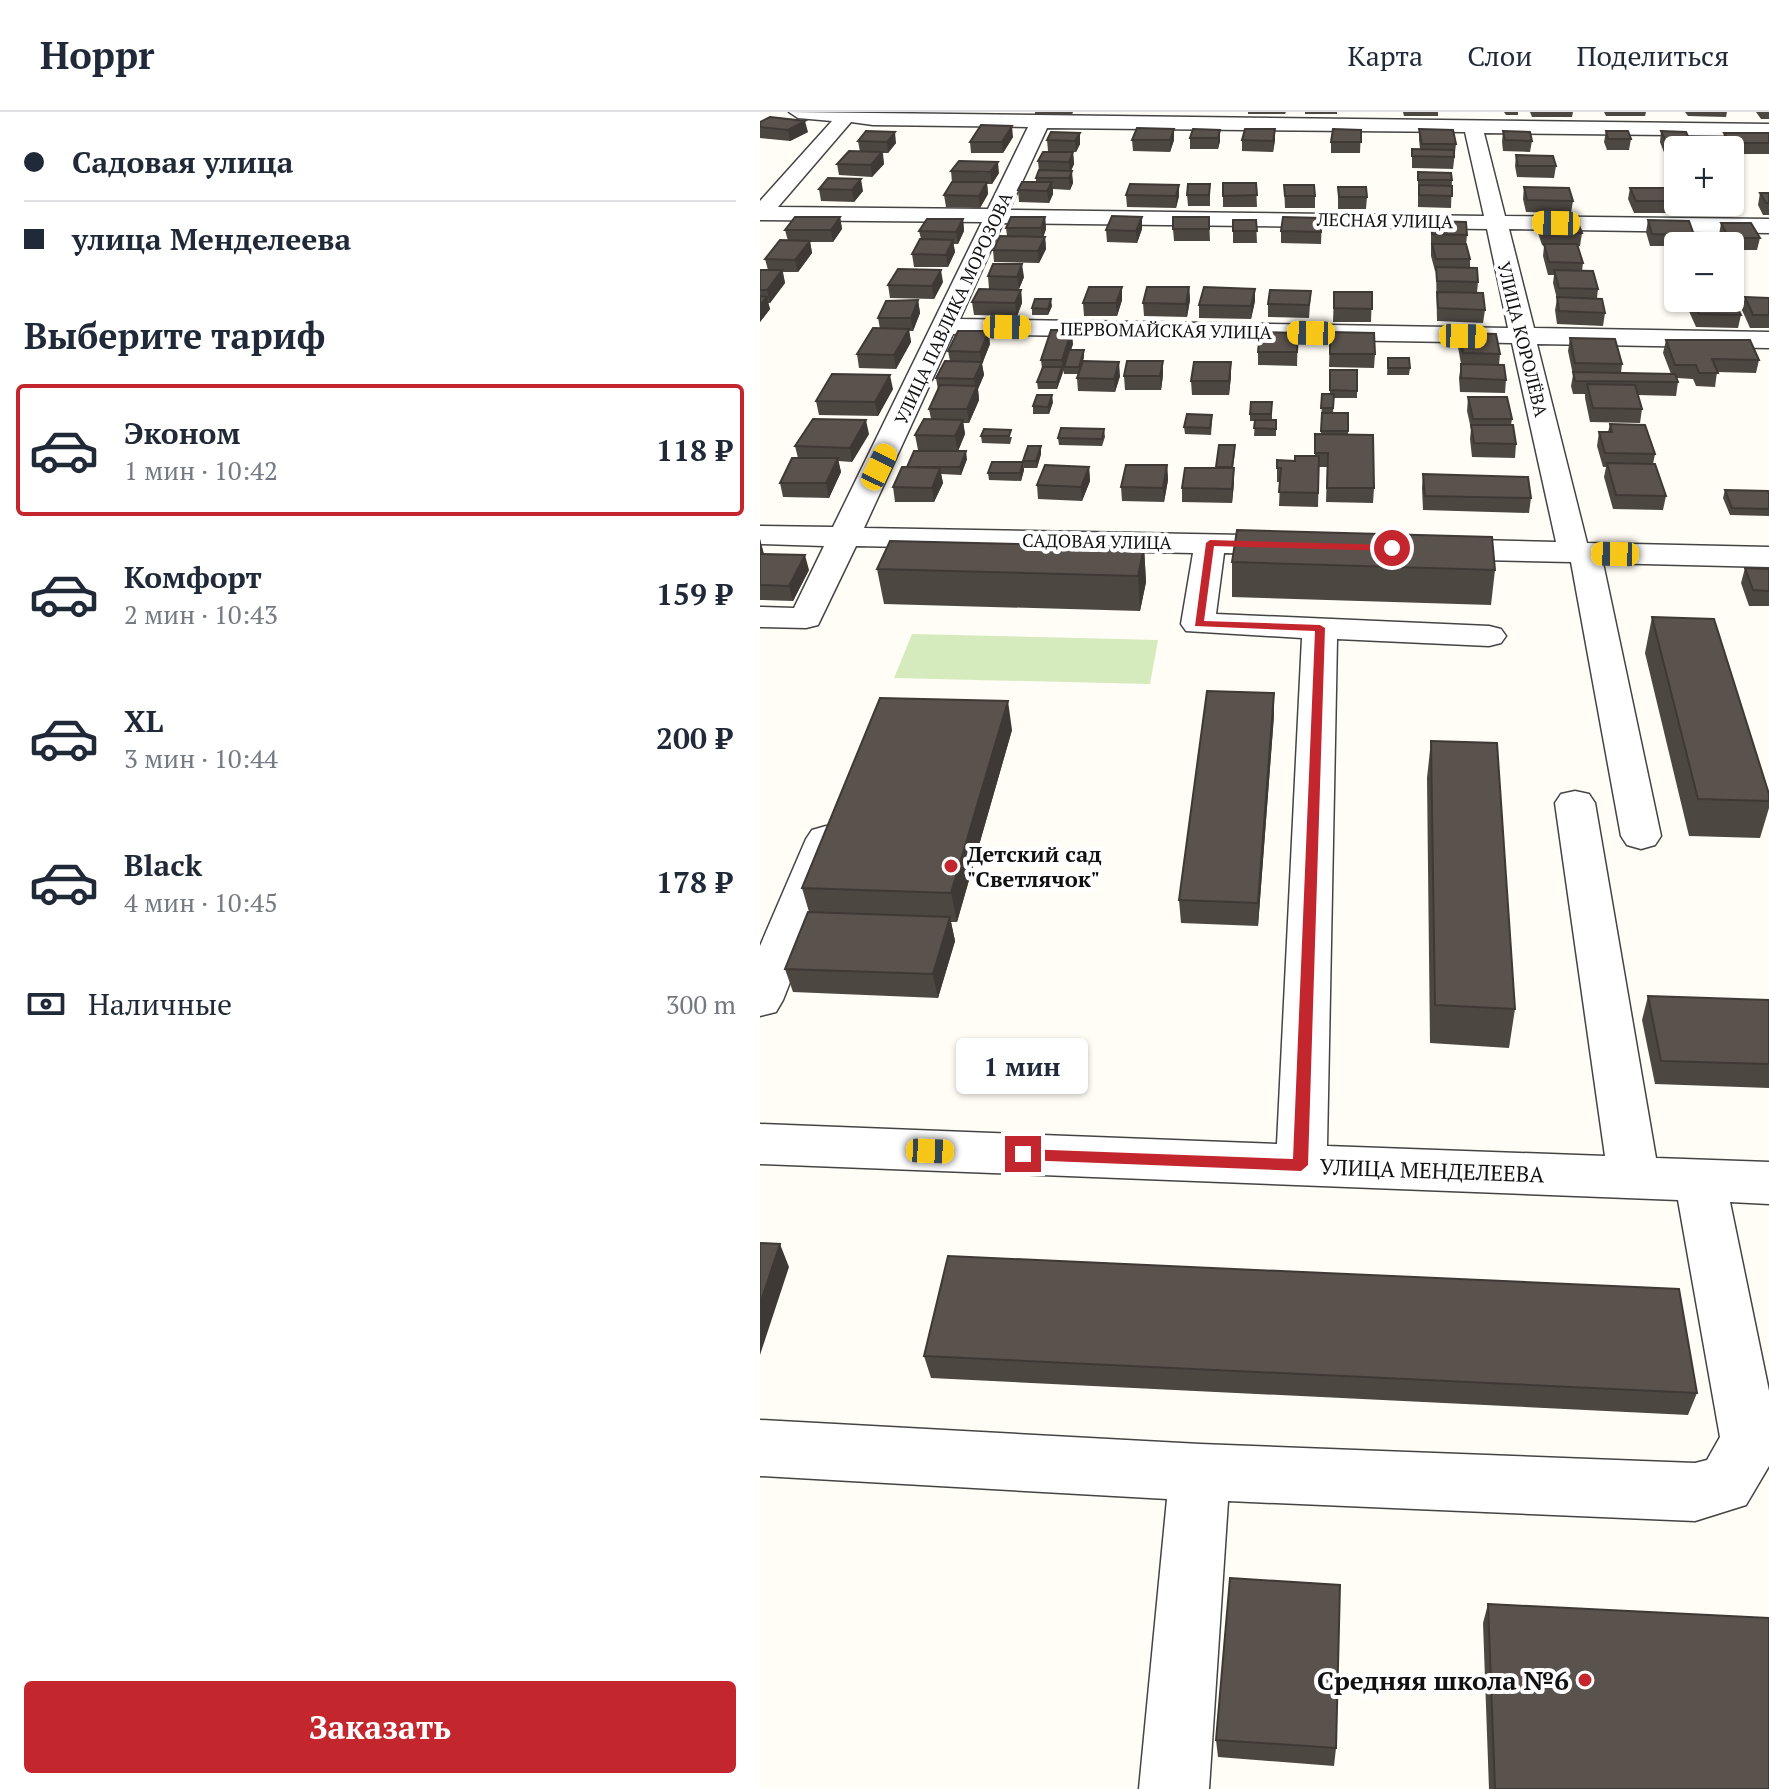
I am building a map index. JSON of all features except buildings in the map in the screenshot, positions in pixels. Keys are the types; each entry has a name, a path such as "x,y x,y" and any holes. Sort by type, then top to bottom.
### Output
{"street":[{"path":"798,112 1040,122 1769,130"},
{"path":"760,214 848,114"},
{"name":"УЛИЦА ПАВЛИКА МОРОЗОВА","path":"760,617 806,618 947,326 1040,122"},
{"name":"УЛИЦА КОРОЛЁВА","path":"1473,125 1523,337 1579,553 1641,836"},
{"name":"ЛЕСНАЯ УЛИЦА","path":"760,214 1769,226"},
{"name":"ПЕРВОМАЙСКАЯ УЛИЦА","path":"947,326 1769,340"},
{"name":"САДОВАЯ УЛИЦА","path":"760,535 1321,546"},
{"path":"1210,543 1198,624 1489,636"},
{"path":"1400,548 1769,557"},
{"path":"1301,1165 1320,628"},
{"path":"760,1000 842,799"},
{"path":"1575,803 1634,1178"},
{"name":"УЛИЦА МЕНДЕЛЕЕВА","path":"760,1144 1769,1183"},
{"path":"760,1448 1200,1472 1695,1492 1725,1485 1742,1460 1749,1437 1700,1180"},
{"path":"1174,1789 1200,1472"}],"green space":[{"path":"912,634 1158,640 1150,684 894,678"}],"place":[{"name":"Детский сад \"Светлячок\"","path":"951,866"},
{"name":"Средняя школа №6","path":"1585,1680"}],"route":[{"path":"1023,1154 1301,1165 1320,628 1198,624 1210,543 1392,548"}]}
